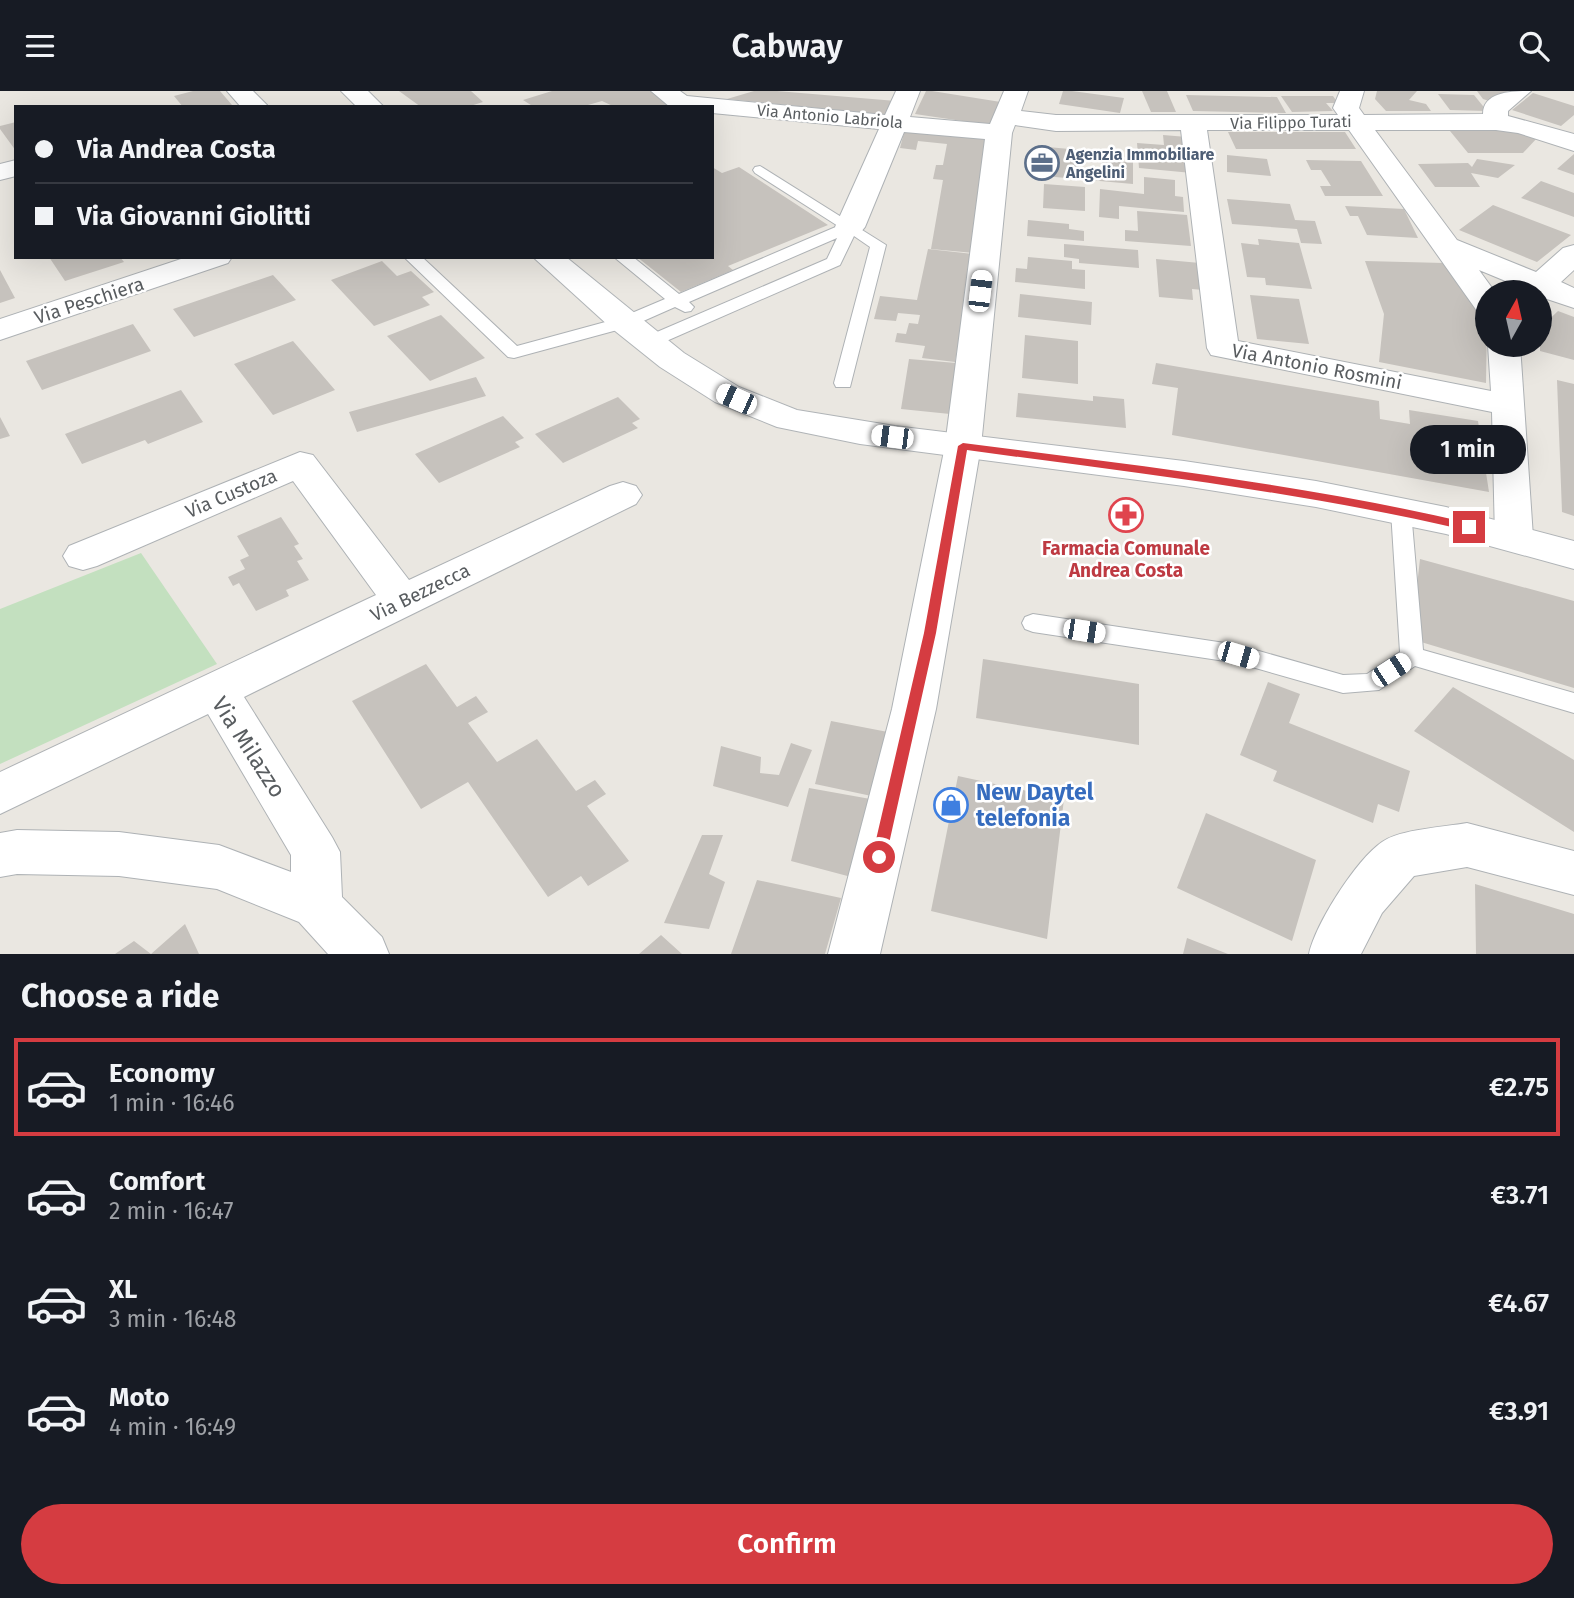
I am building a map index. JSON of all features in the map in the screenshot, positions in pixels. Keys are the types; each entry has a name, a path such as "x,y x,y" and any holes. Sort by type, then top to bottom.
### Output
{"street":[{"name":"Via Antonio Labriola","path":"663,91 681,103 703,105"},
{"path":"850,227 908,91"},
{"path":"1352,91 1346,108 1475,285"},
{"path":"1496,122 1495,109 1519,91"},
{"name":"Via Antonio Labriola","path":"714,106 894,122 1006,113"},
{"path":"854,954 914,709 963,446 1006,113"},
{"name":"Via Filippo Turati","path":"1006,113 1056,123 1496,122 1522,126 1574,143"},
{"name":"Via Antonio Rosmini","path":"1193,123 1223,348 1509,405"},
{"path":"1449,247 1517,280"},
{"path":"1545,280 1574,254"},
{"name":"Via Peschiera","path":"0,330 173,264 204,259"},
{"path":"550,259 680,367 715,389 758,408 813,425 1239,484 1401,511 1514,537 1574,555"},
{"path":"1552,293 1574,299"},
{"path":"1505,357 1514,537"},
{"name":"Via Custoza","path":"83,556 300,464 402,600"},
{"name":"Via Bezzecca","path":"216,689 623,495"},
{"name":"Via Milazzo","path":"0,794 216,689 315,852 317,906"},
{"path":"1335,954 1337,944 1364,897 1400,857 1467,845 1574,873"},
{"path":"0,855 17,852 119,854 219,867 317,906 363,954"}],"lane":[{"path":"760,170 878,245 843,383"},
{"path":"637,332 677,301 850,227"},
{"path":"422,259 514,352 701,320 834,262 850,227"},
{"path":"624,259 701,320"},
{"path":"1401,511 1412,656"},
{"path":"1033,624 1238,655 1343,684 1371,683 1412,656 1574,703"}],"green space":[{"path":"141,553 217,664 0,764 0,609"}],"building":[{"path":"193,91 220,91 232,105 181,105 174,96"},
{"path":"399,91 471,91 483,102 473,105 418,105"},
{"path":"552,91 651,91 672,105 611,105 602,101 588,105 531,105 523,100"},
{"path":"754,91 896,101 888,115 727,99"},
{"path":"926,91 1007,103 996,126 915,114"},
{"path":"1063,91 1124,98 1120,113 1059,104"},
{"path":"1142,91 1167,91 1176,112 1151,112"},
{"path":"1377,91 1417,91 1409,100 1426,104 1431,111 1386,111 1375,99"},
{"path":"1477,91 1506,91 1513,94 1495,103 1483,99"},
{"path":"1533,93 1574,106 1574,115 1561,126 1512,110"},
{"path":"1438,94 1474,95 1487,111 1450,110"},
{"path":"1186,95 1277,97 1286,113 1193,111"},
{"path":"1281,96 1333,96 1338,103 1326,103 1333,111 1292,112"},
{"path":"14,122 14,148 0,129 0,126"},
{"path":"905,129 989,136 974,253 931,249 943,180 933,179 936,165 943,165 947,144 918,141 916,150 900,148"},
{"path":"1450,131 1519,131 1538,137 1523,153 1468,153"},
{"path":"1228,132 1345,132 1356,149 1236,149"},
{"path":"1163,135 1187,137 1192,173 1139,168 1137,143 1164,145"},
{"path":"1037,146 1080,150 1079,169 1101,171 1102,161 1133,162 1133,184 1033,175"},
{"path":"1574,154 1574,175 1557,169"},
{"path":"1227,155 1267,159 1271,176 1227,172"},
{"path":"1477,159 1515,165 1498,178 1471,173 1480,187 1435,187 1418,164 1468,163 1472,167"},
{"path":"1306,160 1361,161 1383,196 1325,196 1320,186 1331,186 1321,170 1311,170"},
{"path":"739,167 828,225 728,266 733,270 681,292 640,259 714,259 714,168 722,173"},
{"path":"1144,177 1175,180 1175,196 1183,197 1184,212 1119,206 1119,219 1099,217 1100,189 1144,194"},
{"path":"1541,181 1574,193 1574,217 1521,198"},
{"path":"1044,184 1085,187 1085,211 1043,208"},
{"path":"1227,199 1290,204 1295,220 1315,221 1322,244 1301,243 1297,229 1232,224"},
{"path":"1493,205 1571,235 1537,262 1459,230"},
{"path":"1345,206 1404,209 1418,238 1367,235 1358,216 1350,216"},
{"path":"1137,211 1187,215 1191,246 1125,241 1125,230 1138,231"},
{"path":"1028,220 1069,224 1069,229 1084,231 1084,241 1027,236"},
{"path":"1258,239 1299,243 1312,289 1266,285 1265,278 1247,277 1241,243 1259,245"},
{"path":"1064,244 1138,250 1139,268 1079,263 1079,259 1064,257"},
{"path":"928,249 973,254 955,362 922,358 925,346 895,342 897,333 906,334 909,323 918,324 920,315 898,313 896,321 874,319 880,296 917,300"},
{"path":"1028,257 1072,261 1072,269 1085,270 1085,289 1015,282 1016,268 1027,269"},
{"path":"50,259 122,259 124,262 65,281"},
{"path":"1156,259 1200,263 1203,290 1192,289 1193,300 1159,297"},
{"path":"382,261 397,276 411,271 434,292 422,297 430,305 374,326 331,280"},
{"path":"1365,261 1444,263 1475,304 1475,357 1486,357 1486,383 1379,362 1384,314"},
{"path":"0,270 15,298 0,303"},
{"path":"273,275 296,300 194,337 173,309"},
{"path":"1020,294 1092,302 1091,325 1018,317"},
{"path":"1250,295 1299,299 1309,344 1257,339"},
{"path":"1558,311 1574,317 1574,360 1552,354 1552,317"},
{"path":"441,315 485,358 430,381 387,336"},
{"path":"133,324 151,351 42,390 26,361"},
{"path":"1025,335 1078,341 1078,384 1022,378"},
{"path":"293,341 335,390 273,415 234,364"},
{"path":"909,359 956,363 950,414 901,409"},
{"path":"1156,363 1379,401 1380,419 1410,424 1409,410 1478,421 1489,492 1172,435 1178,388 1152,384"},
{"path":"476,377 486,396 357,432 349,412"},
{"path":"1557,380 1574,384 1574,516 1562,512"},
{"path":"181,390 203,422 148,444 145,440 82,464 65,434"},
{"path":"1018,393 1093,401 1093,396 1124,399 1126,428 1016,417"},
{"path":"618,397 640,419 632,423 638,428 563,463 535,434"},
{"path":"503,416 524,438 515,442 520,447 439,483 415,454"},
{"path":"0,417 10,436 0,439"},
{"path":"281,517 299,544 294,546 303,559 297,561 309,580 286,590 289,596 256,611 239,583 233,586 228,577 245,569 240,560 249,556 237,536"},
{"path":"1420,559 1574,601 1574,688 1411,639"},
{"path":"983,659 1139,684 1139,745 976,718"},
{"path":"426,664 457,707 476,696 488,712 468,723 497,762 537,739 576,791 595,780 606,794 587,806 629,861 588,886 581,876 548,897 468,782 421,809 352,701"},
{"path":"1268,682 1300,694 1289,723 1410,771 1399,812 1378,804 1373,823 1273,781 1277,771 1240,755"},
{"path":"1453,687 1574,760 1574,832 1414,731"},
{"path":"831,721 893,733 881,798 815,784"},
{"path":"791,743 812,750 788,807 713,786 721,746 761,757 760,773 779,775"},
{"path":"958,776 1064,799 1047,939 931,911"},
{"path":"809,788 876,800 855,878 791,861"},
{"path":"1206,813 1316,860 1292,941 1177,888"},
{"path":"702,835 723,835 709,874 725,882 709,929 664,923"},
{"path":"757,880 841,898 825,954 731,954"},
{"path":"1475,884 1574,914 1574,954 1476,954"},
{"path":"185,924 199,954 151,954"},
{"path":"661,935 682,954 639,954"},
{"path":"1187,938 1228,954 1183,954"},
{"path":"134,941 151,954 115,954"}],"place":[{"name":"Agenzia Immobiliare Angelini","path":"1042,163"},
{"name":"Farmacia Comunale Andrea Costa","path":"1126,515"},
{"name":"New Daytel telefonia","path":"951,805"}],"route":[{"path":"879,857 930,633 963,446 1239,484 1401,511 1469,527"}]}
